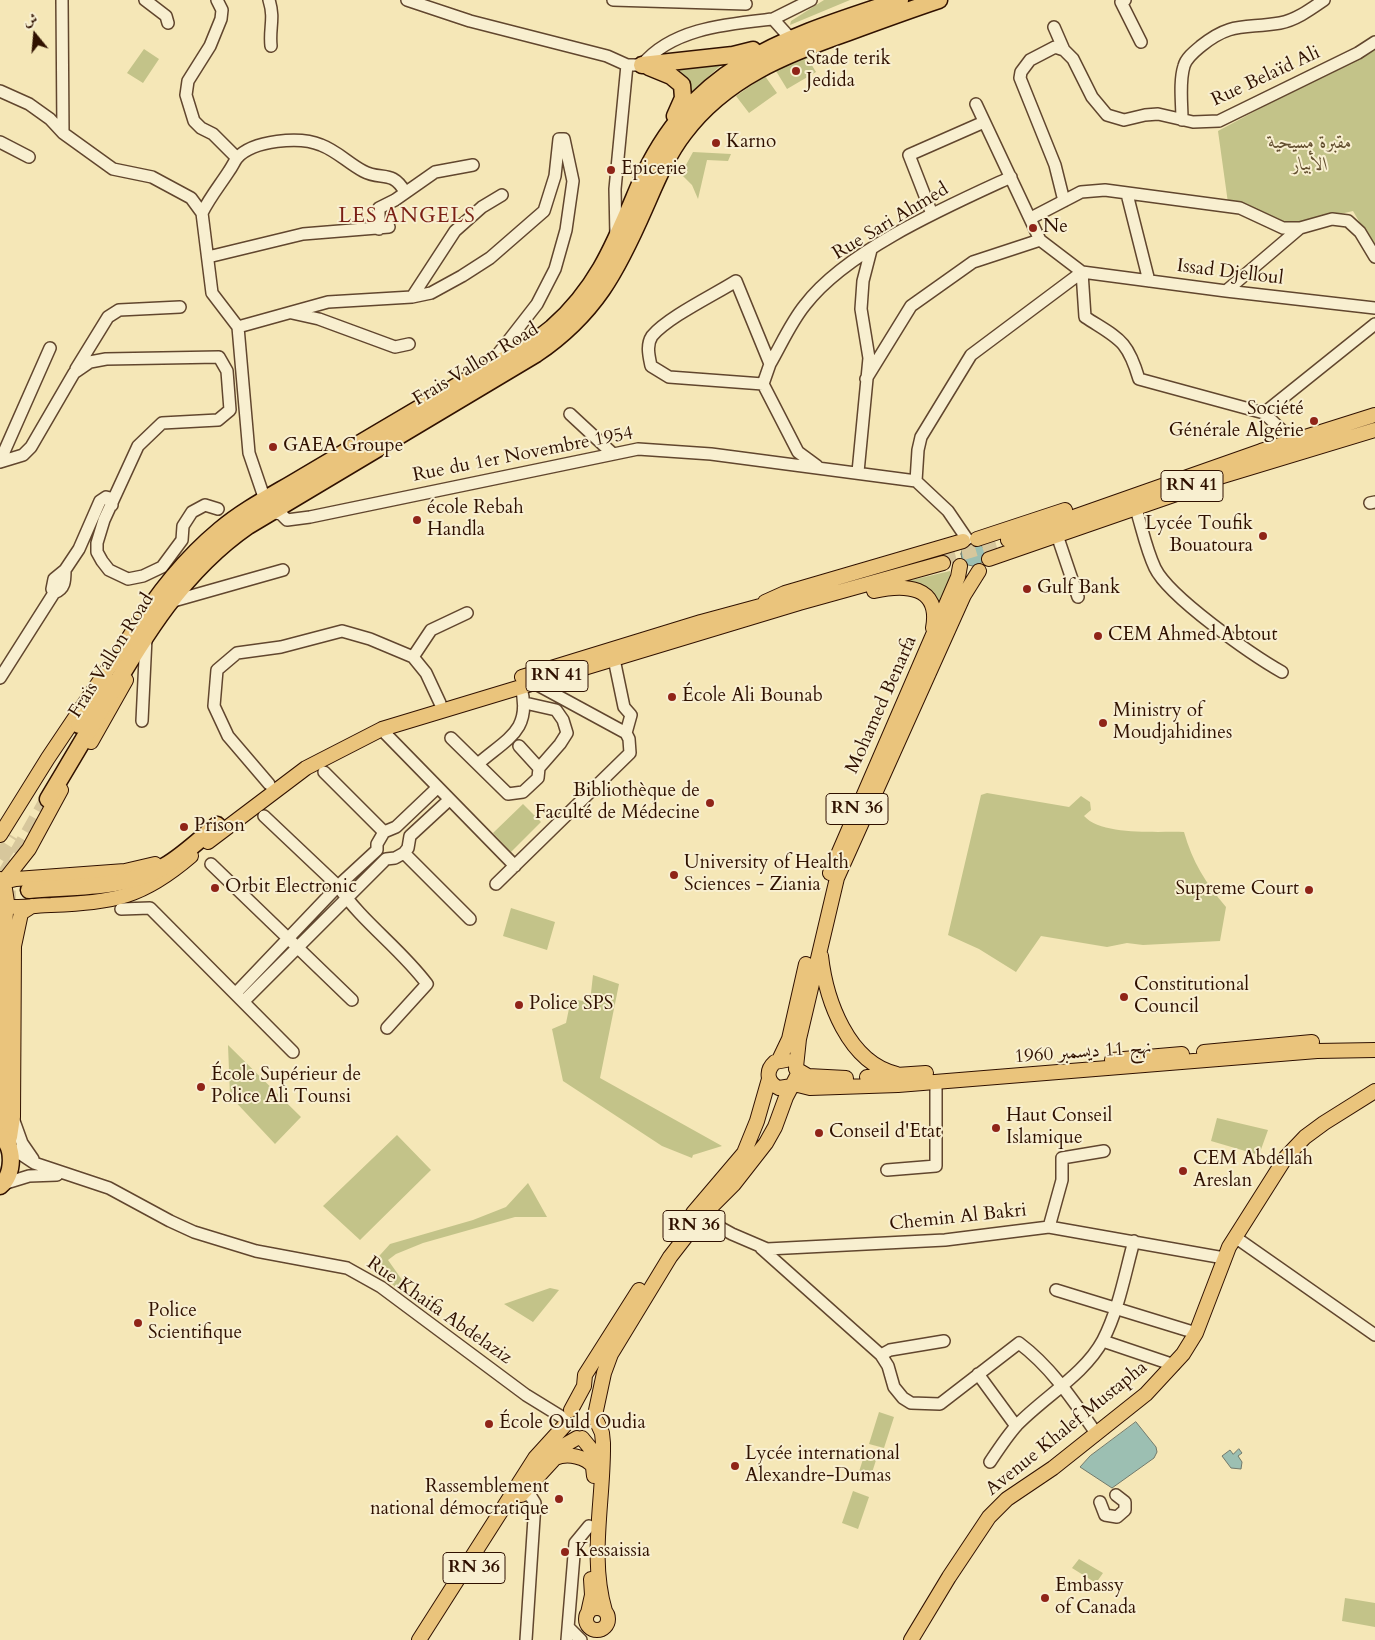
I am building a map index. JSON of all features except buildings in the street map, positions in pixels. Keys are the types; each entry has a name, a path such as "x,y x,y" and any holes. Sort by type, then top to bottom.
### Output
{"highway":[{"name":"Frais Vallon Road","path":"150,618 168,603 220,547 268,506 545,333 578,302 597,276 616,241 645,174 666,137 693,102 720,78 760,52 900,0"},
{"name":"Frais Vallon Road","path":"43,796 173,577 207,542 235,519 268,506 536,354 570,327 591,306 611,278 661,171 679,140 699,115 725,90 764,65 792,52 939,0"},
{"path":"635,65 733,55 792,39"},
{"path":"635,65 671,76 682,85 683,98 666,137"},
{"path":"30,898 148,874 171,862 217,825"},
{"path":"30,898 102,893 132,887 162,875 199,849"},
{"path":"1,1186 10,1165 6,1142"}],"main road":[{"path":"1181,480 1375,415"},
{"name":"RN 41","path":"1181,480 1009,542 1375,430"},
{"name":"RN 41","path":"756,612 785,594 969,540 1142,486 1170,479 1181,480"},
{"name":"RN 41","path":"989,558 1180,494 1203,483"},
{"path":"969,540 988,548 989,558 986,566 969,572 960,566 956,553 969,540"},
{"name":"RN 41","path":"217,825 298,762 337,740 377,722 756,612 942,561"},
{"name":"RN 41","path":"199,849 306,768 381,729 614,659 756,612 847,597 921,574 960,566"},
{"name":"Mohamed Benarfa","path":"779,1060 789,1039 820,904 831,870 928,648 958,577 960,566"},
{"name":"Mohamed Benarfa","path":"796,1068 799,1039 820,945 841,869 964,595 979,570"},
{"path":"847,597 900,586 920,591 928,598 933,608 934,621 928,648"},
{"path":"1,880 24,855 114,703 146,638 150,618"},
{"path":"0,835 58,742 150,618"},
{"path":"1,880 125,871 150,866 170,856 217,825"},
{"path":"3,909 30,898 101,901 127,896 150,887 167,877 199,849"},
{"path":"24,855 29,870 47,878"},
{"path":"1,880 6,893 3,909 1,967 2,1106 6,1142"},
{"path":"6,1142 13,1117 14,946 21,913 30,898"},
{"path":"820,945 828,990 844,1028 854,1043 870,1060 888,1071 903,1075"},
{"name":"نهج 11 ديسمبر 1960","path":"796,1068 802,1074 822,1078 903,1075 1317,1042 1375,1042"},
{"name":"نهج 11 ديسمبر 1960","path":"793,1085 824,1088 936,1082 1317,1051 1375,1050"},
{"path":"779,1060 788,1061 796,1068 797,1077 793,1085 779,1088 769,1079 769,1069 779,1060"},
{"name":"RN 36","path":"418,1640 531,1464 567,1418 584,1386 586,1375 600,1350 665,1250 744,1152 757,1121 769,1079"},
{"name":"RN 36","path":"609,1640 600,1590 598,1535 603,1439 596,1419 604,1373 611,1354 666,1264 701,1217 751,1164 775,1127 786,1096 793,1085"},
{"name":"Avenue Khalef Mustapha","path":"911,1640 949,1577 989,1518 1007,1499 1053,1468 1146,1394 1174,1365 1196,1333 1224,1258 1235,1237 1286,1158 1305,1137 1375,1091"},
{"path":"757,1121 763,1109 771,1106 776,1112 775,1127"},
{"path":"579,1438 592,1433 596,1419 584,1407 567,1418 569,1433 579,1438 591,1449 594,1468 589,1526 592,1591 589,1620 596,1640"},
{"name":"RN 36","path":"427,1640 546,1459 557,1449 579,1438"},
{"name":"RN 36","path":"521,1496 555,1458 560,1456 580,1457 588,1461 594,1468"},
{"path":"589,1620 600,1629 606,1617"}],"street":[{"path":"62,0 63,133"},
{"path":"145,0 166,16 168,23"},
{"path":"217,0 222,10 221,19 210,46 188,80 186,95 194,120 201,128 213,134 237,158"},
{"path":"269,0 274,15 270,34 271,46"},
{"path":"407,0 479,23 635,65"},
{"path":"612,0 746,4"},
{"path":"616,241 615,189 635,65 658,49 681,37 708,29 772,20 810,0"},
{"path":"1125,0 1121,2 1140,42"},
{"path":"1182,120 1182,77 1184,64 1194,52 1210,39 1230,28 1281,23 1296,17 1324,0"},
{"path":"772,20 792,39"},
{"name":"Rue Belaïd Ali","path":"1054,27 1064,50 1073,59 1092,97 1105,114 1124,120 1152,114 1193,122 1219,121 1358,53 1375,42"},
{"path":"1064,50 1055,47 1035,56 1021,72 1020,78 1055,165 1064,201"},
{"path":"0,91 29,104 50,118 63,133 113,169 152,177 191,198 202,213 212,293 238,327 248,453 268,506"},
{"path":"976,104 1040,240 1082,272 1085,317 1122,340 1134,361 1139,379 1264,413 1294,442"},
{"path":"932,214 909,156 984,122"},
{"path":"238,327 328,302 412,297 431,293 462,276 490,258 544,211 555,176 559,139 564,139 573,182 566,230 555,269 550,283 537,304 486,369"},
{"path":"202,213 212,192 237,158 248,150 283,140 319,144 340,154 364,172 389,176 399,181 405,192"},
{"path":"0,142 29,157"},
{"path":"208,257 303,234 384,228 379,208 395,200 435,172 473,165"},
{"name":"Rue Sari Ahmed","path":"763,384 770,364 804,305 826,282 871,250 932,214 1010,177"},
{"path":"1031,218 1081,192 1094,189 1240,208 1283,228 1300,228 1332,219 1348,221 1360,232 1375,257"},
{"path":"1128,194 1149,281"},
{"path":"412,297 456,231 482,207 502,195"},
{"path":"1226,291 1300,228"},
{"path":"866,379 912,306 973,262 1040,240"},
{"path":"858,472 869,358 861,310 863,281 871,250"},
{"path":"969,540 948,511 916,481 918,450 921,437 971,355 1082,272"},
{"name":"Issad Djelloul","path":"1082,272 1375,308"},
{"path":"770,364 736,281 671,321 652,337 648,349 651,366 669,377 763,384 798,452 815,466 839,470"},
{"path":"0,461 24,455 31,447 108,317 119,310 180,307"},
{"path":"288,312 319,320 395,347 409,344"},
{"path":"1264,413 1375,324"},
{"path":"0,461 50,348"},
{"path":"74,373 90,362 106,359 219,357 227,371 230,410 218,420 162,423 138,446 98,535 98,552 109,570 128,579 143,576 162,567 182,540 183,526 192,512 205,505 218,509"},
{"path":"570,414 612,453"},
{"name":"Rue du 1er Novembre 1954","path":"268,506 287,520 310,517 638,449 711,454 916,481"},
{"path":"0,678 54,593 52,588 54,579 65,570 79,549 100,501 106,497 110,498 112,505"},
{"path":"1136,509 1155,568 1164,581 1174,592 1240,645 1282,672"},
{"path":"1057,534 1078,597"},
{"path":"168,603 284,570"},
{"path":"412,657 431,630 466,613"},
{"path":"269,784 228,736 214,706 217,670 237,653 281,647 342,632 370,639 412,657 426,673 440,703"},
{"path":"142,721 146,638"},
{"path":"614,659 624,707 631,715 626,733"},
{"path":"479,763 520,726 524,717 528,685 626,733 629,739 630,753 496,884"},
{"path":"451,738 479,763 508,794 523,792 538,778 539,768 567,733 566,727 556,710 525,703"},
{"path":"381,729 514,866"},
{"path":"519,746 539,768"},
{"path":"324,772 384,832"},
{"path":"386,859 377,850 377,844 384,832 396,827 437,788"},
{"path":"244,1002 386,859 394,858 404,853 408,848 410,836 449,800"},
{"path":"264,816 338,886 346,899 410,961 427,984 388,1028"},
{"path":"236,993 338,886 377,850"},
{"path":"404,853 470,919"},
{"path":"211,864 352,1000"},
{"path":"122,909 150,908 293,1052"},
{"path":"887,1170 936,1166 936,1082"},
{"path":"13,1117 28,1154 38,1162 64,1173"},
{"path":"6,1142 34,1163 88,1181"},
{"path":"1049,1227 1062,1180 1062,1158 1104,1151"},
{"path":"1,1186 21,1178 44,1174 88,1181"},
{"name":"Rue Khaifa Abdelaziz","path":"88,1181 170,1222 210,1237 256,1251 341,1267 363,1275 526,1395 567,1418"},
{"name":"Chemin Al Bakri","path":"701,1217 761,1248 945,1240 1049,1227 1224,1258"},
{"path":"1235,1237 1375,1335"},
{"path":"990,1462 1016,1426 1061,1384 1074,1377 1103,1341 1116,1308 1134,1241"},
{"path":"761,1248 880,1355 888,1366 894,1387 911,1403 940,1404 1019,1343 1037,1357 1061,1384 1096,1433"},
{"path":"1056,1290 1196,1333"},
{"path":"880,1355 890,1350 944,1341"},
{"path":"1103,1341 1174,1365"},
{"path":"978,1374 1016,1426"},
{"path":"521,1496 530,1495 535,1503 526,1640"},
{"path":"1100,1502 1105,1515 1117,1517 1125,1510 1125,1502 1116,1495"},
{"path":"567,1640 575,1543 589,1526"},
{"path":"568,1628 581,1640"}],"green space":[{"path":"824,0 850,0 790,25 791,21"},
{"name":"مقبرة مسيحية الأبيار","path":"1375,47 1375,249 1353,211 1302,223 1282,223 1228,203 1218,131"},
{"path":"144,49 159,59 143,83 127,73"},
{"name":"Stade terik Jedida","path":"805,54 816,72 787,89 776,71"},
{"path":"728,59 690,93 682,73 673,65"},
{"path":"765,76 777,93 749,113 736,96"},
{"path":"693,152 731,154 728,161 707,160 698,199 692,185 681,174"},
{"path":"950,571 950,580 939,607 930,590 908,581"},
{"path":"987,793 1069,807 1081,796 1090,802 1091,810 1084,816 1103,827 1145,832 1184,832 1200,872 1226,907 1220,941 1143,945 1127,943 1107,947 1041,936 1016,972 979,949 948,935 981,795"},
{"path":"523,804 541,822 511,852 493,833"},
{"path":"511,908 555,922 547,950 503,936"},
{"path":"593,975 619,984 600,1078 722,1146 693,1155 692,1158 662,1146 563,1081 552,1029 566,1023 571,999 590,1002"},
{"path":"228,1045 301,1117 275,1144 230,1096"},
{"path":"1217,1118 1268,1130 1259,1155 1211,1141"},
{"path":"397,1135 431,1170 360,1240 323,1206"},
{"path":"528,1183 547,1217 515,1217 423,1243 396,1254 388,1260 407,1287 402,1293 371,1265 390,1244 473,1220 506,1207"},
{"path":"550,1288 559,1290 533,1322 504,1304"},
{"path":"879,1412 894,1417 884,1448 869,1444"},
{"path":"865,1453 877,1457 869,1482 857,1478"},
{"path":"853,1491 869,1497 858,1529 842,1523"},
{"path":"1079,1559 1103,1573 1096,1583 1072,1568"},
{"path":"1345,1598 1375,1603 1375,1627 1342,1621"}],"shaded area":[{"path":"973,542 982,545 985,554 982,563 973,566 964,563 961,554 964,545"},
{"path":"1136,1422 1156,1447 1157,1452 1154,1458 1112,1488 1080,1467 1090,1456"},
{"path":"1239,1449 1242,1453 1238,1456 1242,1462 1241,1469 1231,1468 1222,1456 1230,1450 1233,1454"}],"tunnel":[{"path":"942,559 1008,540"},
{"path":"5,875 48,799"},
{"path":"0,859 14,837"},
{"path":"0,899 29,898"}],"place":[{"name":"Stade terik Jedida","path":"796,71"},
{"name":"Karno","path":"716,143"},
{"name":"Epicerie","path":"611,170"},
{"name":"Ne","path":"1033,228"},
{"name":"Société Générale Algérie","path":"1314,421"},
{"name":"GAEA Groupe","path":"273,447"},
{"name":"école Rebah Handla","path":"417,520"},
{"name":"Lycée Toufik Bouatoura","path":"1263,536"},
{"name":"Gulf Bank","path":"1027,589"},
{"name":"CEM Ahmed Abtout","path":"1098,636"},
{"name":"École Ali Bounab","path":"672,697"},
{"name":"Ministry of Moudjahidines","path":"1103,723"},
{"name":"Bibliothèque de Faculté de Médecine","path":"710,803"},
{"name":"Prison","path":"184,827"},
{"name":"University of Health Sciences - Ziania","path":"674,875"},
{"name":"Orbit Electronic","path":"215,888"},
{"name":"Supreme Court","path":"1309,890"},
{"name":"Constitutional Council","path":"1124,997"},
{"name":"Police SPS","path":"519,1005"},
{"name":"École Supérieur de Police Ali Tounsi","path":"201,1087"},
{"name":"Haut Conseil Islamique","path":"996,1128"},
{"name":"Conseil d'Etat","path":"819,1133"},
{"name":"CEM Abdellah Areslan","path":"1183,1171"},
{"name":"Police Scientifique","path":"138,1323"},
{"name":"École Ould Oudia","path":"489,1424"},
{"name":"Lycée international Alexandre-Dumas","path":"735,1466"},
{"name":"Rassemblement national démocratique","path":"559,1499"},
{"name":"Kessaissia","path":"565,1552"},
{"name":"Embassy of Canada","path":"1045,1598"}],"district":[{"name":"LES ANGELS","path":"407,217"}]}
